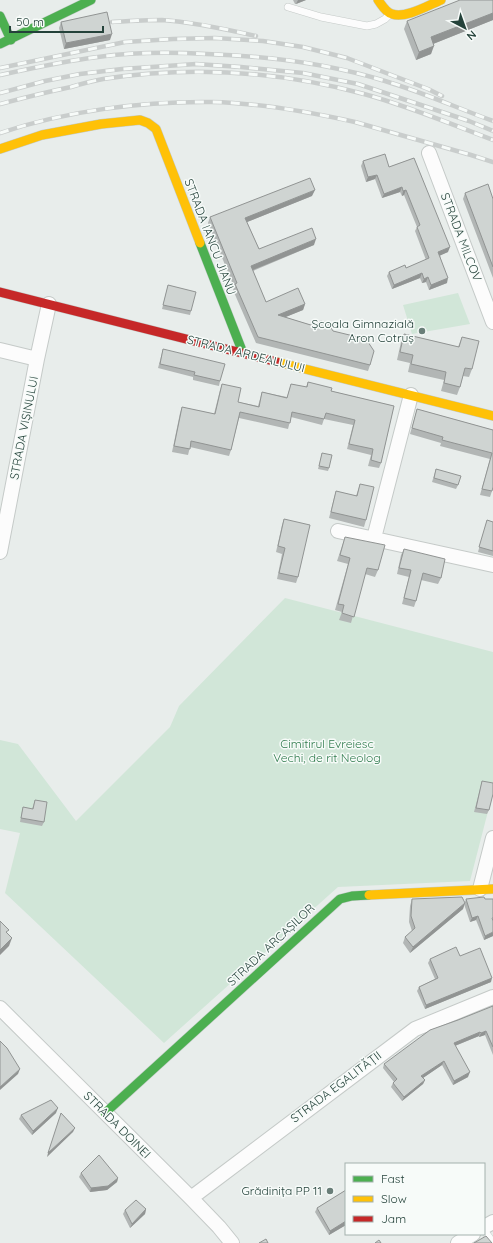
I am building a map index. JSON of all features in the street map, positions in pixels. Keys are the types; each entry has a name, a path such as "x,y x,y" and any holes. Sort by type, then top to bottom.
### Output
{"street":[{"path":"0,44 91,0"},
{"path":"378,0 390,13 399,15 441,0"},
{"path":"1,18 10,40"},
{"name":"STRADA IANCU JIANU","path":"0,149 30,139 69,129 142,120 152,125 156,129 243,353"},
{"name":"STRADA MILCOV","path":"429,153 493,322"},
{"name":"STRADA ARDEALULUI","path":"0,292 493,416"},
{"name":"STRADA VIȘINULUI","path":"0,552 49,304"},
{"path":"0,350 37,360"},
{"path":"374,538 411,395"},
{"path":"338,531 493,565"},
{"path":"486,889 493,838"},
{"name":"STRADA ARCAȘILOR","path":"105,1113 340,899 352,896 486,889"},
{"name":"STRADA EGALITĂȚII","path":"191,1198 414,1029 493,997"},
{"name":"STRADA DOINEI","path":"0,1008 191,1198 232,1243"},
{"path":"458,1243 471,1235"}],"lane":[{"path":"288,6 321,17 367,26 376,24 385,19 390,13"},
{"path":"485,1231 493,1243"}],"green space":[{"path":"458,293 470,324 412,334 403,305"},
{"name":"Cimitirul Evreiesc Vechi, de rit Neolog","path":"285,598 493,652 493,792 470,881 338,887 164,1043 5,893 20,833 0,829 0,740 18,744 76,821 170,727 179,706"}],"building":[{"path":"460,0 493,0 493,13 431,37 434,46 419,52 407,21"},
{"path":"107,12 112,34 66,43 61,22"},
{"path":"385,154 389,167 414,158 450,247 438,252 448,278 431,285 428,277 424,279 422,273 394,285 389,272 405,265 406,268 429,258 417,227 420,225 406,190 403,191 402,187 384,194 377,175 368,177 363,161"},
{"path":"310,178 315,190 245,218 259,249 312,228 316,239 251,266 266,302 298,288 305,304 278,315 314,326 321,321 328,323 333,331 366,339 374,351 370,365 258,337 235,284 237,283 210,217"},
{"path":"488,184 493,199 493,267 465,193"},
{"path":"168,285 196,292 191,311 163,305"},
{"path":"404,334 459,347 462,337 479,341 472,369 465,368 460,387 444,383 446,372 411,364 413,355 400,352"},
{"path":"163,349 225,364 220,381 194,375 195,372 160,364"},
{"path":"308,382 332,388 331,391 394,406 381,463 371,460 373,449 349,444 355,420 326,413 324,419 292,412 290,423 240,412 231,450 191,441 190,449 174,446 182,407 215,414 222,384 241,388 238,402 259,407 262,392 287,398 291,384 307,387"},
{"path":"417,409 493,430 492,491 482,489 492,453 442,440 443,437 412,428"},
{"path":"322,453 332,455 329,468 319,466"},
{"path":"436,469 461,476 458,485 434,478"},
{"path":"360,484 374,487 366,520 331,512 336,491 357,496"},
{"path":"284,519 310,525 298,577 279,573 285,548 278,546"},
{"path":"487,520 493,522 493,551 479,547"},
{"path":"345,537 385,545 378,570 367,568 354,617 342,613 344,605 338,604 350,558 340,555"},
{"path":"404,549 445,559 441,578 423,573 416,601 404,598 411,570 399,568"},
{"path":"482,781 493,783 493,794 489,810 476,808"},
{"path":"35,800 47,802 44,822 21,818 23,807 33,809"},
{"path":"462,897 465,903 413,947 405,937 415,928 411,916 412,899"},
{"path":"484,897 485,899 493,899 493,932 485,936 478,916 472,918 466,899"},
{"path":"0,921 9,930 6,932 12,938 0,950"},
{"path":"456,947 460,956 480,948 492,978 426,1005 419,987 438,978 430,959"},
{"path":"493,1006 493,1047 486,1031 454,1043 470,1072 454,1081 444,1061 421,1076 425,1080 404,1097 393,1083 397,1079 384,1064 430,1030"},
{"path":"0,1041 7,1048 20,1069 0,1087"},
{"path":"51,1100 58,1108 33,1131 21,1115"},
{"path":"61,1113 75,1128 48,1153"},
{"path":"99,1155 118,1178 108,1186 91,1188 81,1173"},
{"path":"345,1191 345,1222 330,1231 317,1208"},
{"path":"136,1200 146,1209 132,1224 125,1210"},
{"path":"486,1236 492,1243 474,1243"},
{"path":"266,1239 268,1243 259,1243"}],"railway":[{"path":"112,22 156,20 185,22 256,36"},
{"path":"0,68 125,42 215,38 263,41 303,47 347,58 428,89 442,96"},
{"path":"0,75 49,65 125,54 179,53 274,59 341,69 385,81 493,121"},
{"path":"0,93 45,81 80,74 122,69 196,64 241,67 303,73 358,84 469,121 493,131"},
{"path":"0,104 103,79 169,73 234,73 300,80 364,94 413,110 493,140"},
{"path":"0,133 25,125 78,113 104,109 159,103 186,102 248,104 355,122 493,162"}],"traffic: fast":[{"path":"0,44 91,0"},
{"path":"0,16 11,40"},
{"path":"200,243 243,353"},
{"path":"105,1113 340,899 352,896 369,895"}],"traffic: slow":[{"path":"378,0 387,12 397,15 417,11 441,0"},
{"path":"0,149 42,135 101,124 140,120 148,123 156,129 200,243"},
{"path":"277,362 493,416"},
{"path":"369,895 493,889"}],"traffic: jam":[{"path":"0,292 277,362"}],"place":[{"name":"Școala Gimnazială Aron Cotruș","path":"422,331"},
{"name":"Grădinița PP 11","path":"330,1191"}]}
